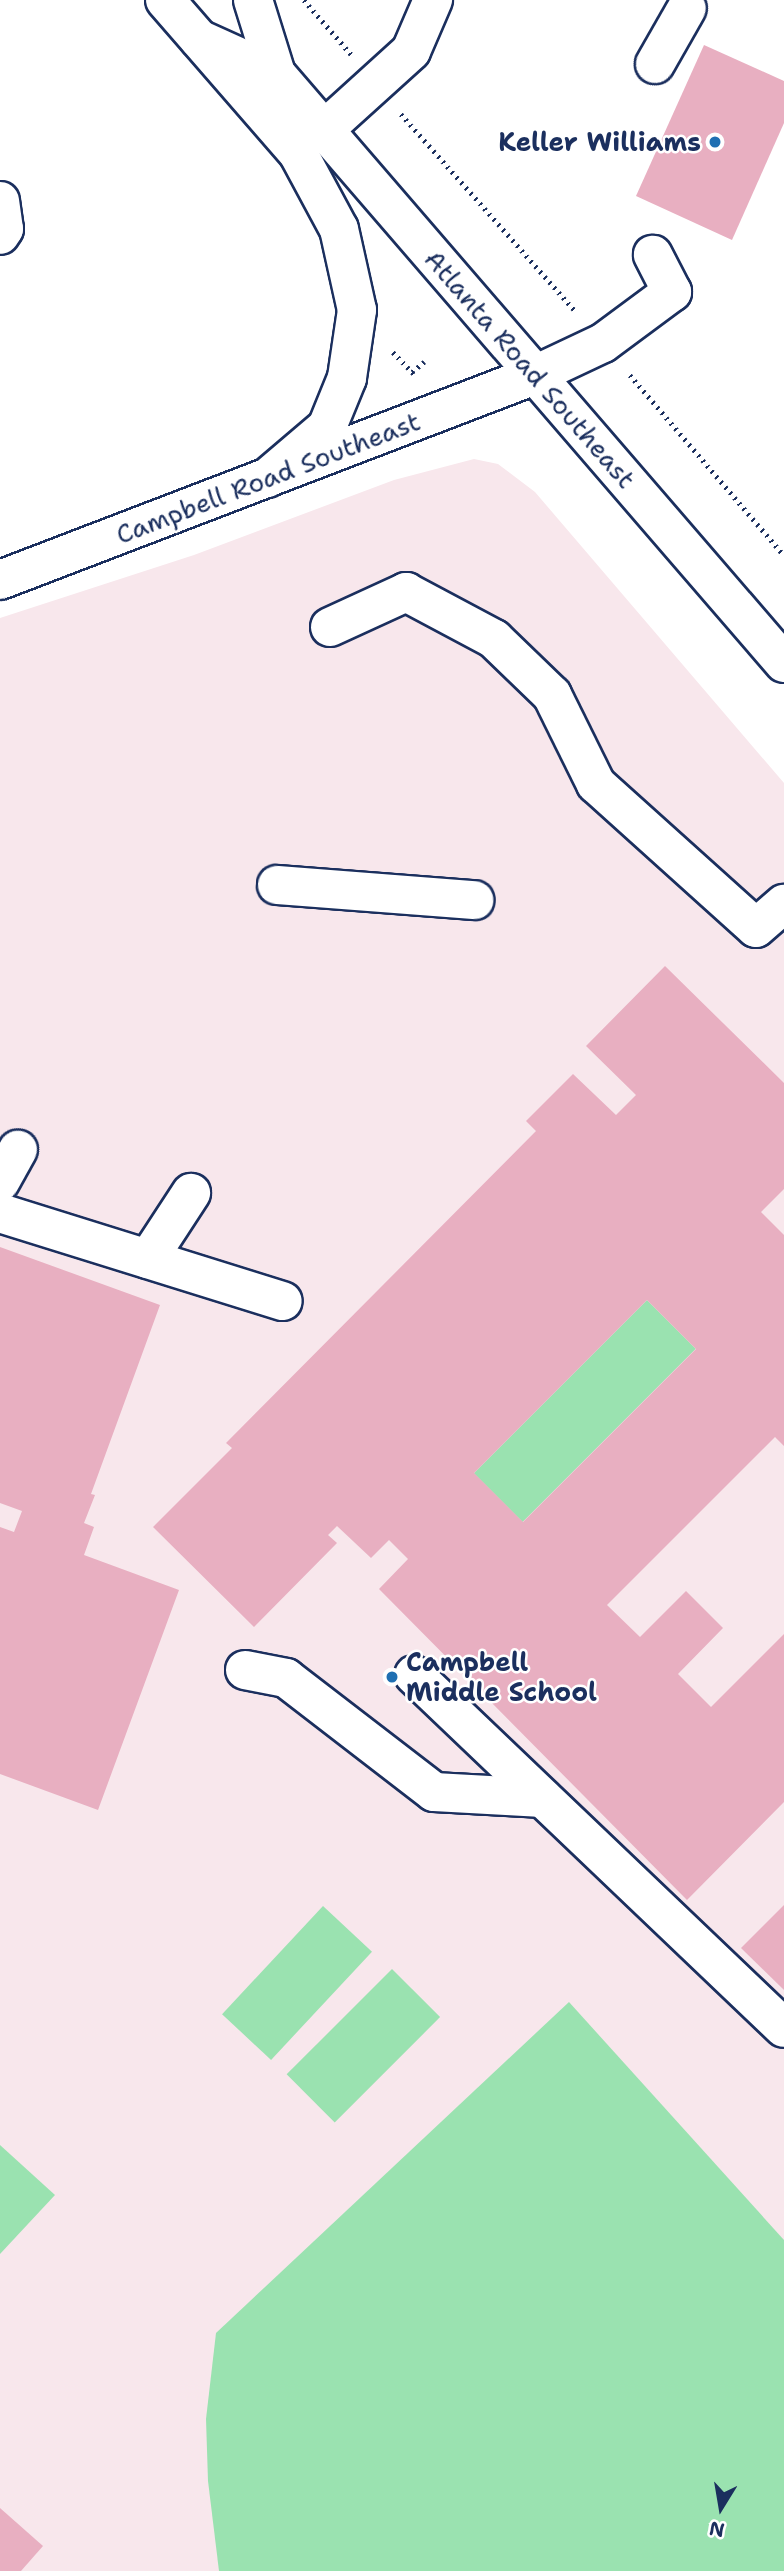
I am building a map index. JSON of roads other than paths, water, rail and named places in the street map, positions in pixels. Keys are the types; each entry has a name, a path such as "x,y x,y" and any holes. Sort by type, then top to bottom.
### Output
{"main road":[{"name":"Atlanta Road Southeast","path":"165,0 199,39 276,74 784,663"},
{"name":"Atlanta Road Southeast","path":"253,0 276,74"},
{"path":"325,129 411,51 433,0"},
{"path":"655,64 687,8"},
{"path":"199,39 298,153 339,229 357,310 347,378 327,427 267,478"},
{"path":"0,201 0,235"},
{"name":"Campbell Road Southeast","path":"0,580 535,375 603,343 672,292 653,255"},
{"path":"330,627 406,592 494,639 551,695 596,784 756,928 784,904"},
{"path":"276,885 474,900"},
{"path":"148,1259 191,1193"},
{"path":"0,1213 283,1301"},
{"path":"245,1670 286,1678 434,1792 543,1798"},
{"path":"414,1675 784,2028"}],"place":[{"name":"Keller Williams","path":"715,142"},
{"name":"Campbell Middle School","path":"392,1677"}]}
